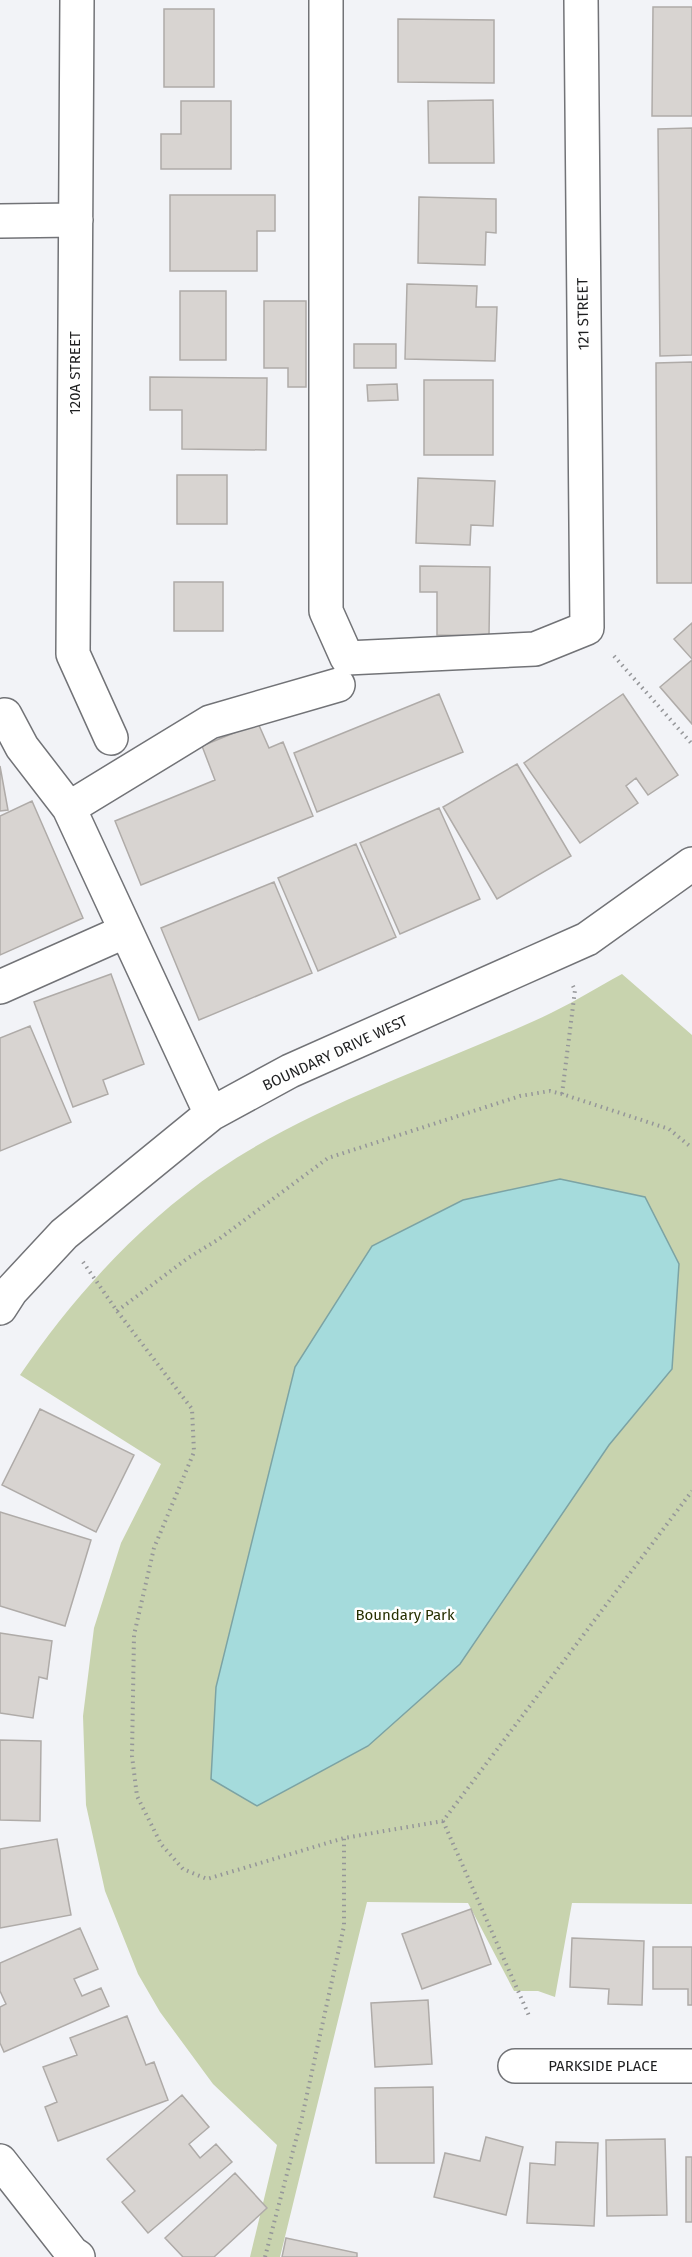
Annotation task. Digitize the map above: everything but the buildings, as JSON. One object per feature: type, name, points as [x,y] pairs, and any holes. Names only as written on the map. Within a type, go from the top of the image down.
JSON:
[{"type":"street","name":"120A STREET","points":[[77,0],[73,654],[111,738]]},
{"type":"street","name":"121 STREET","points":[[326,0],[326,611],[347,658],[535,649],[586,628],[580,0]]},
{"type":"street","points":[[0,221],[76,220]]},
{"type":"street","points":[[69,808],[210,722],[338,685]]},
{"type":"street","points":[[5,715],[22,747],[69,808],[211,1114]]},
{"type":"street","name":"BOUNDARY DRIVE WEST","points":[[3,1289],[64,1234],[211,1114],[290,1071],[587,939],[692,864]]},
{"type":"street","points":[[0,987],[126,931]]},
{"type":"street","name":"PARKSIDE PLACE","points":[[515,2066],[692,2066]]},
{"type":"street","points":[[0,2161],[73,2256]]},
{"type":"path","points":[[614,656],[692,744]]},
{"type":"path","points":[[562,1094],[575,990],[572,984]]},
{"type":"path","points":[[117,1311],[328,1158],[520,1096],[550,1091],[562,1094],[669,1129],[692,1148]]},
{"type":"path","points":[[83,1262],[117,1311],[192,1409],[194,1452],[154,1548],[134,1635],[132,1756],[138,1796],[162,1844],[183,1869],[207,1879],[345,1838],[443,1821],[692,1491]]},
{"type":"path","points":[[443,1821],[530,2018]]},
{"type":"path","points":[[265,2257],[302,2116],[344,1926],[345,1838]]},
{"type":"green space","name":"Boundary Park","points":[[622,974],[692,1035],[692,1904],[572,1903],[555,1997],[538,1991],[514,1991],[468,1903],[367,1902],[280,2257],[250,2257],[277,2145],[213,2084],[160,2012],[138,1974],[105,1891],[86,1805],[83,1716],[94,1628],[121,1543],[161,1464],[20,1375],[62,1317],[134,1238],[189,1191],[218,1170],[292,1126],[372,1089],[545,1016]]},
{"type":"water","points":[[560,1179],[645,1197],[679,1264],[672,1369],[609,1445],[460,1664],[368,1746],[257,1806],[211,1779],[216,1687],[295,1367],[372,1246],[463,1200]]}]
